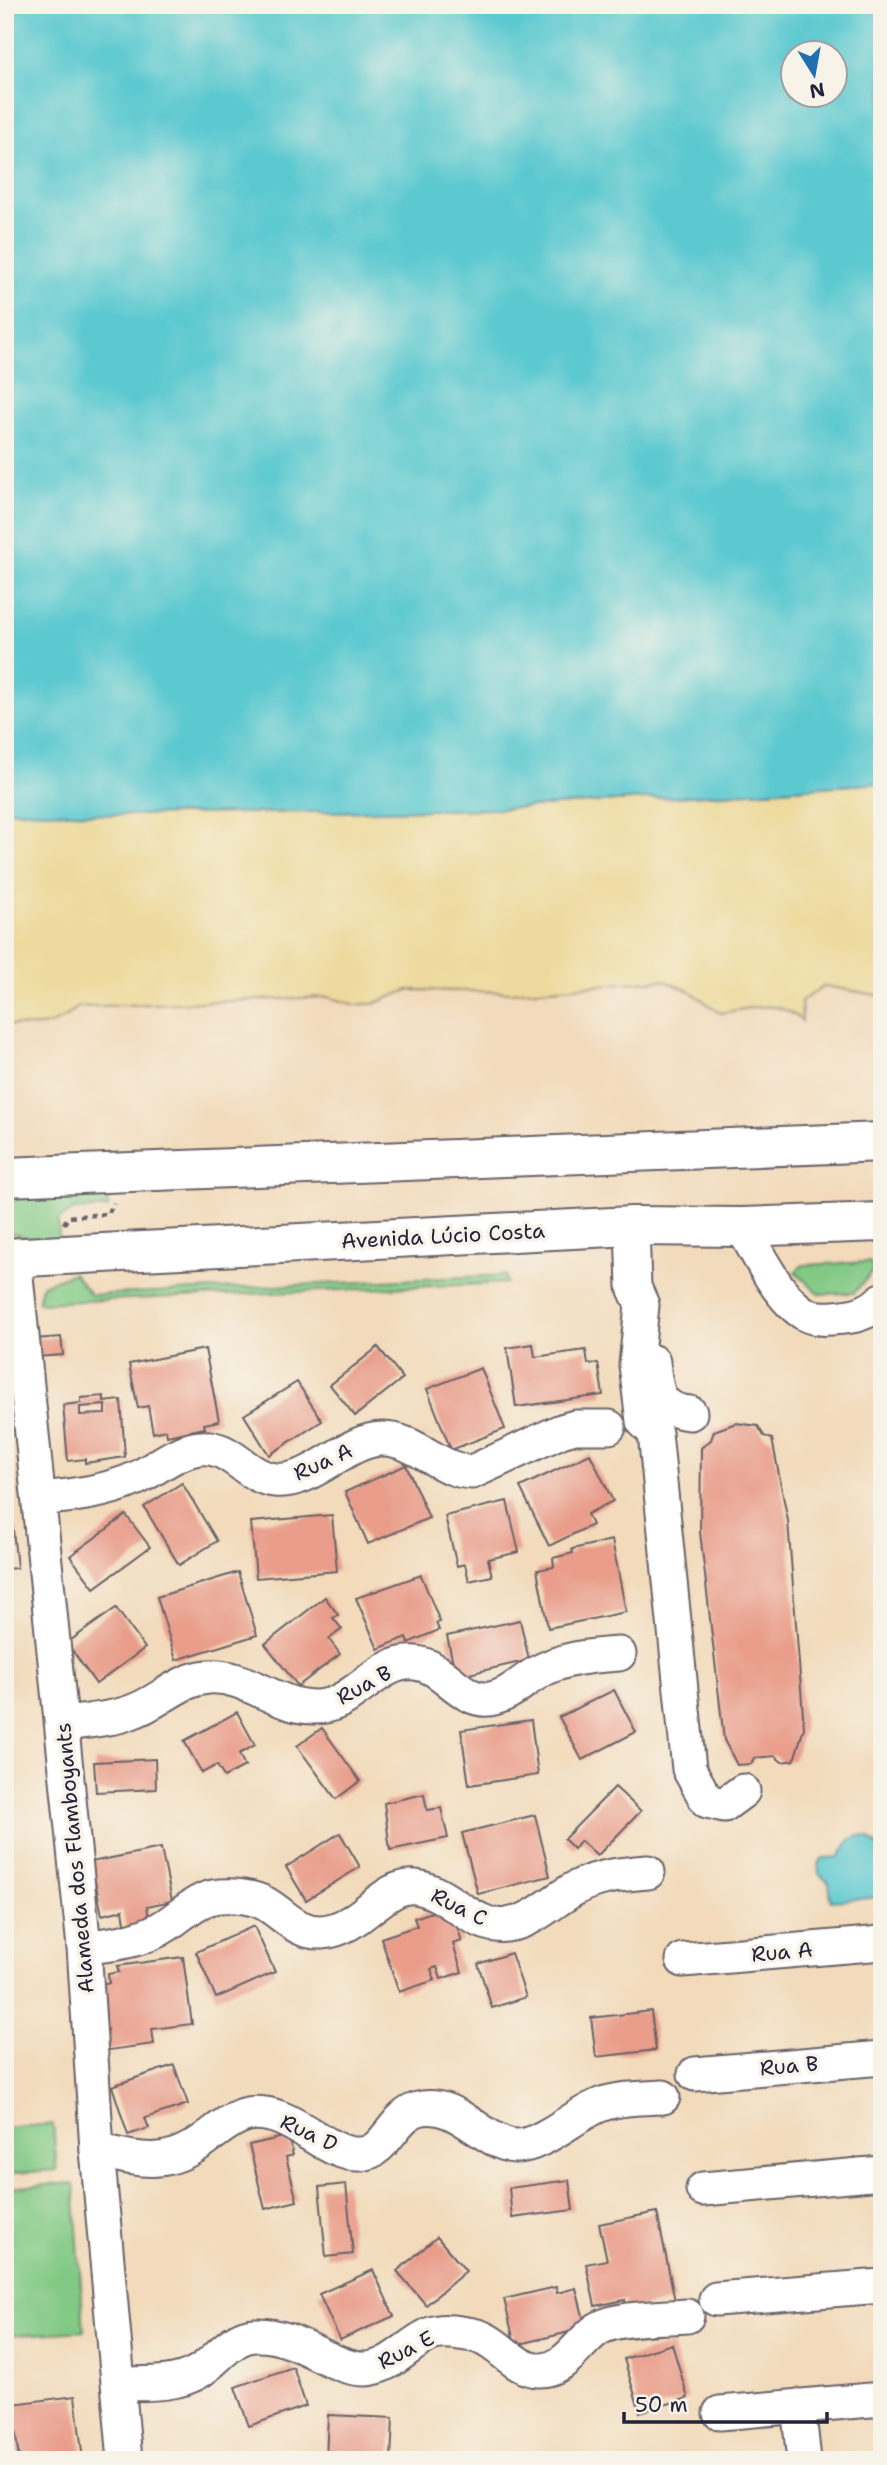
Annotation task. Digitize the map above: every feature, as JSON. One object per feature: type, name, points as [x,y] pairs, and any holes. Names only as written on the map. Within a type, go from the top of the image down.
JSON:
[{"type":"main road","points":[[5,1177],[882,1142]]},
{"type":"main road","name":"Avenida Lúcio Costa","points":[[10,1258],[632,1226],[742,1227],[882,1222]]},
{"type":"street","points":[[632,1226],[634,1287],[642,1305],[658,1397],[672,1410],[690,1413]]},
{"type":"street","points":[[742,1227],[784,1295],[795,1308],[811,1317],[854,1316],[874,1308],[882,1300]]},
{"type":"street","name":"Alameda dos Flamboyants","points":[[10,1258],[63,1724],[84,1947],[97,2150],[125,2460]]},
{"type":"street","points":[[642,1305],[636,1365],[643,1421],[655,1433],[689,1769],[707,1801],[723,1805],[743,1791]]},
{"type":"street","name":"Rua A","points":[[39,1499],[78,1495],[120,1484],[138,1478],[169,1458],[199,1448],[212,1447],[226,1452],[257,1475],[279,1480],[295,1478],[351,1450],[374,1440],[384,1439],[394,1440],[459,1472],[472,1472],[561,1431],[575,1427],[609,1427]]},
{"type":"street","name":"Rua B","points":[[63,1724],[131,1712],[171,1688],[208,1677],[241,1681],[265,1693],[306,1706],[325,1706],[342,1699],[391,1669],[417,1663],[432,1668],[475,1698],[489,1699],[505,1695],[538,1672],[562,1662],[586,1656],[619,1654]]},
{"type":"street","name":"Rua C","points":[[84,1947],[120,1944],[158,1931],[194,1904],[217,1896],[240,1896],[264,1902],[303,1930],[323,1932],[358,1919],[391,1891],[417,1887],[445,1898],[475,1917],[506,1925],[534,1916],[592,1881],[648,1872]]},
{"type":"street","name":"Rua A","points":[[683,1961],[882,1943]]},
{"type":"street","name":"Rua B","points":[[695,2074],[882,2058]]},
{"type":"street","name":"Rua D","points":[[97,2150],[147,2162],[164,2159],[187,2153],[228,2123],[246,2114],[260,2113],[290,2122],[328,2144],[365,2154],[373,2151],[404,2115],[429,2108],[441,2109],[503,2143],[527,2145],[601,2104],[663,2097]]},
{"type":"street","points":[[704,2189],[882,2174]]},
{"type":"street","name":"Rua E","points":[[120,2384],[177,2381],[198,2372],[239,2339],[252,2335],[287,2338],[349,2366],[365,2369],[381,2366],[432,2334],[447,2331],[478,2336],[528,2368],[539,2370],[553,2368],[599,2329],[617,2323],[701,2307],[882,2286]]},
{"type":"street","points":[[720,2413],[882,2399]]},
{"type":"street","points":[[799,2406],[804,2460]]},
{"type":"path","points":[[68,1256],[64,1223],[68,1217],[108,1213],[114,1208],[111,1171]]},
{"type":"green space","points":[[108,1190],[108,1208],[74,1210],[58,1220],[59,1240],[42,1241],[5,1232],[5,1201],[41,1194]]},
{"type":"green space","points":[[869,1262],[875,1269],[854,1293],[820,1294],[795,1272],[803,1265]]},
{"type":"green space","points":[[73,1273],[91,1295],[506,1275],[507,1283],[38,1303],[42,1285]]},
{"type":"green space","points":[[53,2124],[57,2170],[5,2174],[5,2128]]},
{"type":"green space","points":[[74,2183],[84,2331],[5,2336],[5,2188]]},
{"type":"sand","points":[[882,783],[882,996],[825,986],[801,1001],[802,1021],[783,1009],[764,1006],[720,1013],[690,991],[663,980],[511,992],[408,990],[376,1003],[356,1005],[327,997],[78,1007],[60,1020],[44,1026],[5,1024],[5,810],[119,815],[498,809]]},
{"type":"water","points":[[5,5],[882,5],[882,783],[498,809],[119,815],[5,810]]},
{"type":"water","points":[[868,1837],[882,1850],[882,1897],[831,1901],[829,1883],[819,1874],[818,1864],[823,1858],[839,1857],[851,1839]]},
{"type":"building","points":[[61,1337],[63,1355],[36,1357],[34,1339]]},
{"type":"building","points":[[533,1344],[535,1357],[586,1350],[588,1364],[598,1363],[603,1395],[516,1407],[507,1348]]},
{"type":"building","points":[[378,1347],[403,1378],[355,1416],[330,1385]]},
{"type":"building","points":[[205,1349],[219,1421],[204,1424],[205,1428],[167,1436],[166,1430],[153,1433],[148,1406],[138,1408],[129,1364]]},
{"type":"building","points":[[481,1368],[505,1429],[451,1450],[427,1389]]},
{"type":"building","points":[[297,1382],[322,1421],[269,1455],[244,1415]]},
{"type":"building","points":[[104,1396],[104,1402],[121,1400],[125,1457],[85,1463],[85,1459],[68,1461],[63,1405],[81,1403],[81,1398]],"holes":[[[105,1405],[105,1414],[80,1415],[80,1407]]]},
{"type":"building","points":[[736,1423],[758,1426],[764,1436],[772,1439],[788,1521],[804,1728],[794,1760],[782,1762],[775,1756],[754,1758],[751,1764],[737,1765],[724,1740],[700,1532],[701,1448],[711,1440],[714,1431]]},
{"type":"building","points":[[590,1454],[613,1501],[587,1514],[592,1525],[549,1546],[520,1487]]},
{"type":"building","points":[[5,1455],[17,1568],[5,1569]]},
{"type":"building","points":[[406,1465],[429,1518],[368,1544],[345,1492]]},
{"type":"building","points":[[182,1483],[217,1541],[179,1565],[144,1507]]},
{"type":"building","points":[[507,1501],[519,1552],[488,1559],[492,1576],[469,1581],[465,1564],[457,1566],[445,1516]]},
{"type":"building","points":[[126,1515],[150,1547],[94,1588],[70,1556]]},
{"type":"building","points":[[332,1515],[337,1571],[256,1578],[251,1522]]},
{"type":"building","points":[[612,1540],[626,1612],[548,1628],[537,1570],[554,1567],[553,1558],[573,1553],[572,1549]]},
{"type":"building","points":[[238,1572],[257,1635],[176,1660],[157,1597]]},
{"type":"building","points":[[421,1575],[440,1622],[436,1623],[439,1630],[408,1643],[406,1637],[378,1649],[356,1598]]},
{"type":"building","points":[[325,1597],[338,1615],[333,1618],[342,1629],[329,1639],[340,1654],[298,1686],[265,1644]]},
{"type":"building","points":[[116,1608],[145,1648],[96,1684],[67,1643]]},
{"type":"building","points":[[520,1620],[529,1660],[456,1677],[447,1636]]},
{"type":"building","points":[[614,1690],[636,1732],[582,1760],[559,1717]]},
{"type":"building","points":[[237,1712],[255,1745],[239,1754],[245,1766],[224,1777],[217,1765],[202,1773],[184,1741]]},
{"type":"building","points":[[531,1720],[538,1775],[469,1785],[461,1730]]},
{"type":"building","points":[[322,1728],[360,1781],[336,1799],[297,1746]]},
{"type":"building","points":[[155,1759],[156,1789],[96,1792],[94,1762]]},
{"type":"building","points":[[615,1787],[641,1811],[597,1856],[581,1841],[574,1849],[564,1839]]},
{"type":"building","points":[[424,1794],[427,1810],[441,1808],[448,1838],[390,1850],[384,1803]]},
{"type":"building","points":[[535,1815],[550,1876],[478,1894],[462,1833]]},
{"type":"building","points":[[340,1833],[360,1867],[306,1900],[286,1867]]},
{"type":"building","points":[[161,1848],[172,1901],[147,1906],[150,1924],[126,1929],[123,1910],[102,1915],[91,1862]]},
{"type":"building","points":[[447,1907],[453,1915],[462,1941],[453,1944],[462,1972],[441,1979],[437,1967],[431,1969],[435,1980],[399,1992],[381,1938],[417,1926],[414,1918]]},
{"type":"building","points":[[254,1926],[275,1972],[216,1998],[196,1952]]},
{"type":"building","points":[[511,1953],[526,1997],[492,2008],[478,1964]]},
{"type":"building","points":[[183,1957],[192,2024],[152,2029],[154,2044],[102,2051],[97,2017],[106,2015],[102,1985],[109,1983],[108,1974],[119,1972],[117,1966]]},
{"type":"building","points":[[651,2011],[656,2050],[596,2057],[591,2018]]},
{"type":"building","points":[[174,2065],[188,2104],[145,2118],[149,2128],[128,2135],[112,2086]]},
{"type":"building","points":[[288,2136],[293,2155],[286,2157],[297,2201],[265,2209],[249,2145]]},
{"type":"building","points":[[569,2180],[573,2210],[512,2218],[509,2188]]},
{"type":"building","points":[[346,2184],[353,2254],[326,2257],[319,2187]]},
{"type":"building","points":[[657,2212],[675,2301],[627,2310],[625,2300],[595,2306],[586,2264],[607,2260],[599,2224]]},
{"type":"building","points":[[437,2237],[466,2271],[426,2305],[397,2271]]},
{"type":"building","points":[[373,2270],[394,2316],[340,2340],[319,2294]]},
{"type":"building","points":[[556,2287],[557,2293],[576,2288],[586,2328],[515,2345],[504,2299]]},
{"type":"building","points":[[672,2344],[688,2398],[640,2412],[624,2359]]},
{"type":"building","points":[[293,2367],[306,2406],[249,2426],[235,2387]]},
{"type":"building","points":[[75,2396],[83,2460],[19,2460],[12,2404]]},
{"type":"building","points":[[328,2415],[393,2418],[391,2460],[326,2460]]}]
